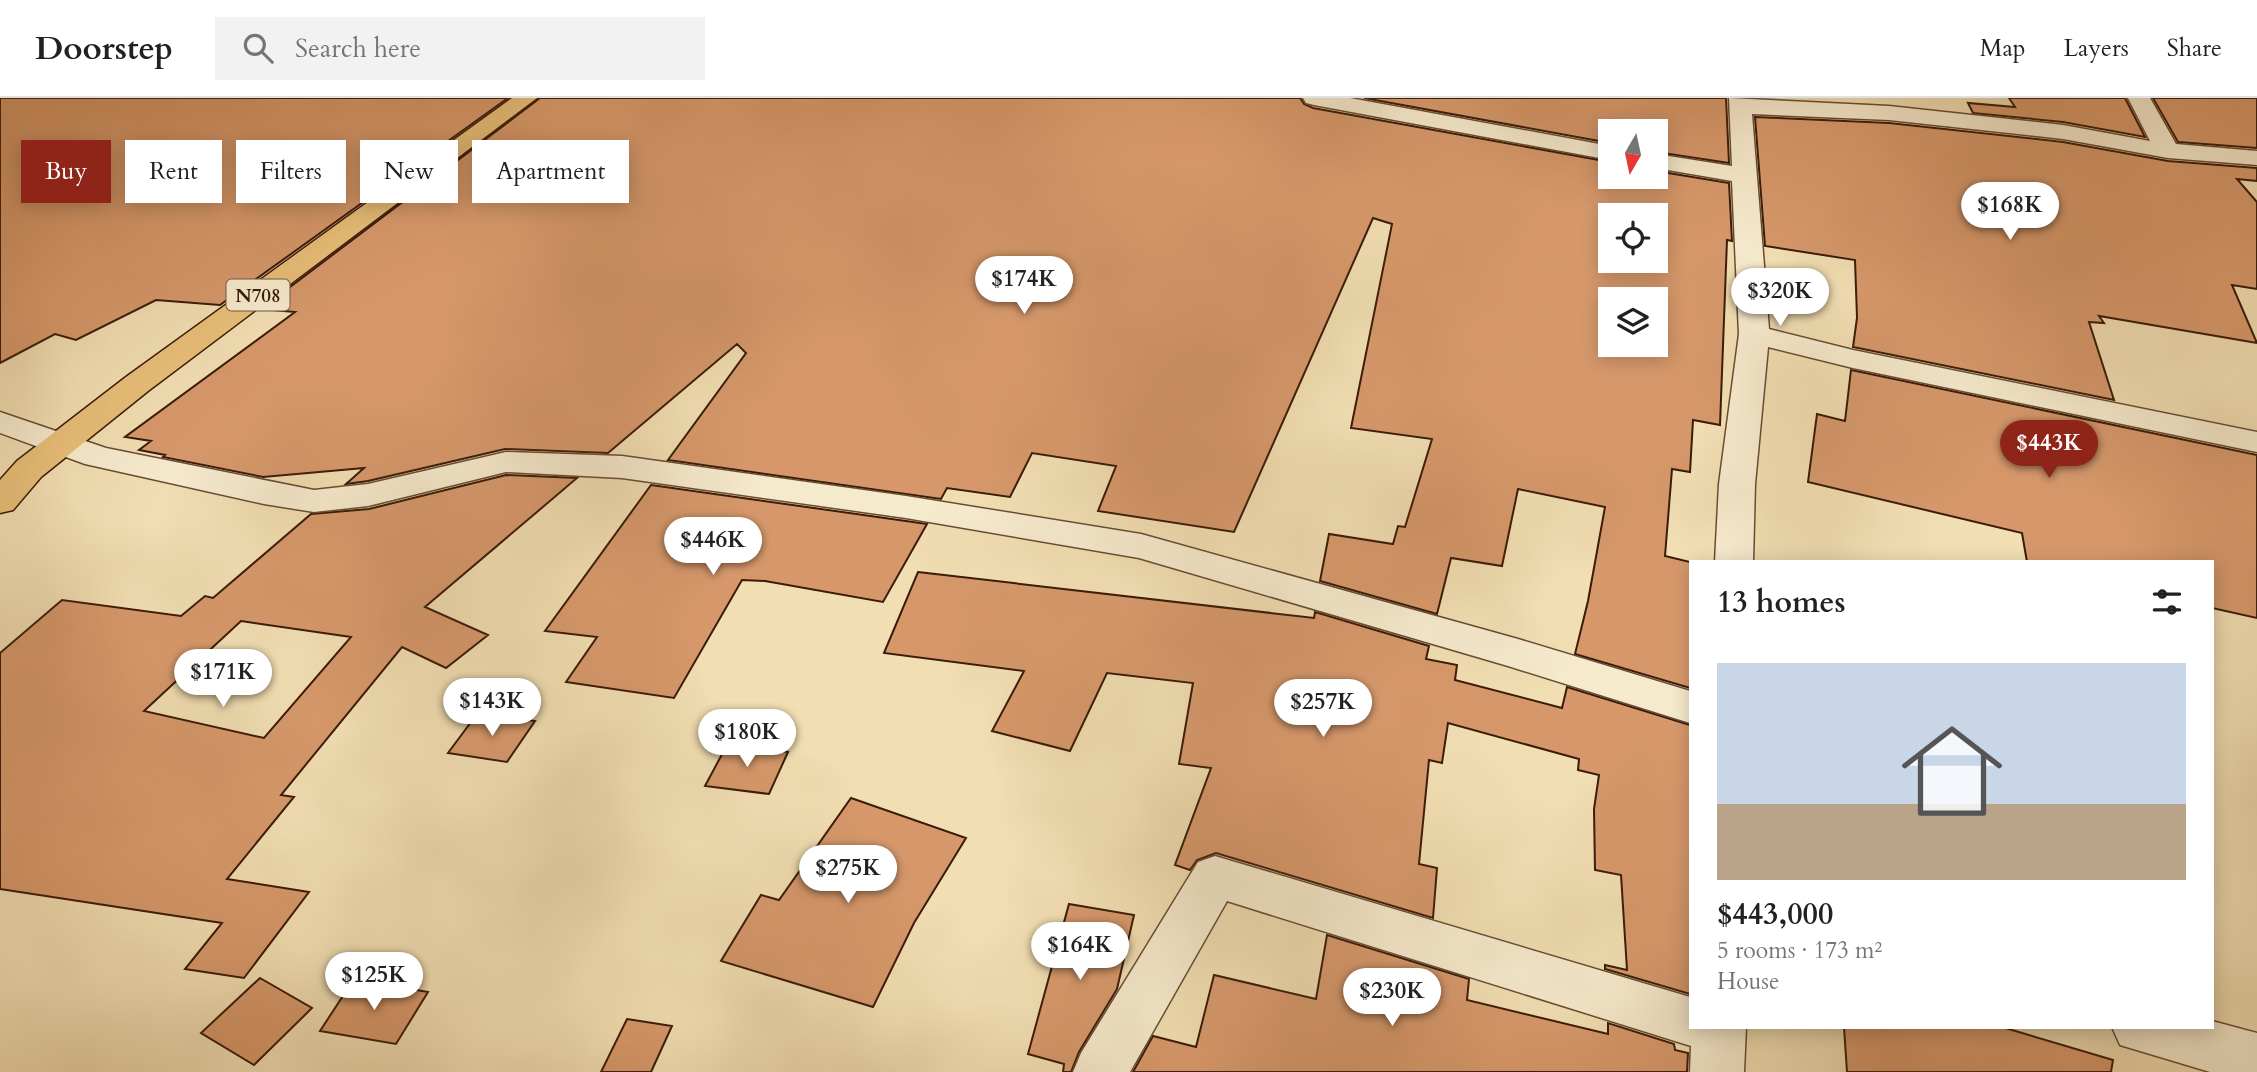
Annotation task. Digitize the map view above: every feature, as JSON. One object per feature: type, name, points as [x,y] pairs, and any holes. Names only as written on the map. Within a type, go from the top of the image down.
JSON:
[{"type":"highway","name":"N708","points":[[0,502],[29,469],[59,444],[526,98]]},
{"type":"street","points":[[1314,98],[1598,151]]},
{"type":"street","points":[[2139,98],[2168,151]]},
{"type":"street","points":[[1734,560],[1737,484],[1754,334],[1741,103],[1889,113],[2006,125],[2168,151],[2257,158]]},
{"type":"street","points":[[1668,163],[1745,176]]},
{"type":"street","points":[[1754,334],[1853,359],[2257,442]]},
{"type":"street","points":[[0,422],[97,457],[264,494],[314,501],[368,495],[506,462],[622,467],[906,507],[1141,545],[1518,654],[1689,707]]},
{"type":"street","points":[[1100,1072],[1215,877],[1689,1029]]},
{"type":"street","points":[[1689,1029],[1711,1036]]},
{"type":"street","points":[[2146,1029],[2257,1059]]},
{"type":"building","points":[[0,98],[508,98],[450,140],[360,140],[362,203],[220,305],[156,300],[76,340],[55,334],[0,363]]},
{"type":"building","points":[[540,98],[1300,98],[1304,104],[1313,108],[1598,160],[1598,189],[1668,189],[1668,173],[1729,183],[1732,241],[1727,240],[1720,425],[1693,420],[1690,472],[1672,469],[1665,556],[1689,562],[1689,688],[1575,654],[1588,601],[1605,507],[1518,489],[1502,566],[1451,558],[1437,614],[1320,581],[1329,534],[1393,544],[1398,526],[1405,527],[1432,439],[1351,428],[1392,224],[1373,218],[1234,532],[1098,511],[1116,466],[1032,453],[1010,497],[947,488],[941,499],[668,460],[746,353],[737,344],[608,453],[505,449],[346,484],[364,468],[263,477],[163,457],[165,455],[139,450],[151,441],[125,437],[295,312],[261,309],[401,203],[458,203],[458,160],[472,149],[472,203],[629,203],[629,140],[484,140]]},
{"type":"building","points":[[1364,98],[1726,98],[1729,163],[1668,154],[1668,119],[1598,119],[1598,141]]},
{"type":"building","points":[[2009,98],[2125,98],[2145,137],[2063,122],[1973,113],[1968,103],[2015,107]]},
{"type":"building","points":[[2153,98],[2257,98],[2257,148],[2178,142]]},
{"type":"building","points":[[1755,117],[1889,123],[2063,142],[2168,161],[2257,168],[2257,181],[2237,179],[2257,202],[2257,289],[2232,285],[2257,343],[2099,316],[2104,323],[2089,322],[2114,400],[1853,347],[1857,318],[1855,260],[1765,246]]},
{"type":"building","points":[[1851,370],[2257,455],[2257,618],[2214,608],[2214,560],[2027,560],[2022,533],[1808,482],[1817,414],[1845,421]]},
{"type":"building","points":[[506,475],[577,478],[425,607],[488,635],[446,668],[402,647],[281,795],[294,797],[227,879],[309,892],[244,978],[185,969],[222,923],[0,889],[0,653],[62,600],[181,616],[205,596],[213,598],[311,514],[369,509]],"holes":[[[241,621],[351,637],[264,738],[144,711]]]},
{"type":"building","points":[[651,485],[927,524],[883,602],[765,581],[742,580],[674,698],[566,682],[597,637],[545,631]]},
{"type":"building","points":[[918,572],[1314,618],[1315,612],[1429,646],[1426,659],[1457,665],[1455,680],[1562,708],[1567,687],[1689,725],[1689,994],[1605,969],[1605,965],[1627,970],[1621,875],[1595,870],[1594,809],[1599,775],[1578,770],[1579,759],[1448,723],[1442,763],[1429,760],[1419,864],[1437,868],[1433,918],[1216,853],[1197,860],[1190,870],[1175,865],[1211,768],[1179,764],[1193,683],[1107,673],[1070,751],[992,731],[1024,671],[884,653]]},
{"type":"building","points":[[477,714],[535,721],[507,762],[448,753]]},
{"type":"building","points":[[728,743],[788,752],[769,794],[705,786]]},
{"type":"building","points":[[851,798],[966,838],[914,923],[873,1007],[721,961],[761,895],[779,900]]},
{"type":"building","points":[[1069,904],[1134,915],[1117,989],[1079,1052],[1071,1072],[1063,1072],[1064,1064],[1028,1054]]},
{"type":"building","points":[[1327,935],[1469,979],[1467,1000],[1608,1034],[1608,1023],[1674,1044],[1675,1050],[1688,1053],[1687,1072],[1133,1072],[1153,1036],[1196,1047],[1214,975],[1316,999]]},
{"type":"building","points":[[260,978],[312,1008],[254,1065],[201,1033]]},
{"type":"building","points":[[354,979],[428,992],[396,1044],[320,1031]]},
{"type":"building","points":[[627,1019],[672,1026],[651,1072],[601,1072]]},
{"type":"building","points":[[1844,1029],[2009,1029],[2113,1060],[2111,1072],[1847,1072]]}]
